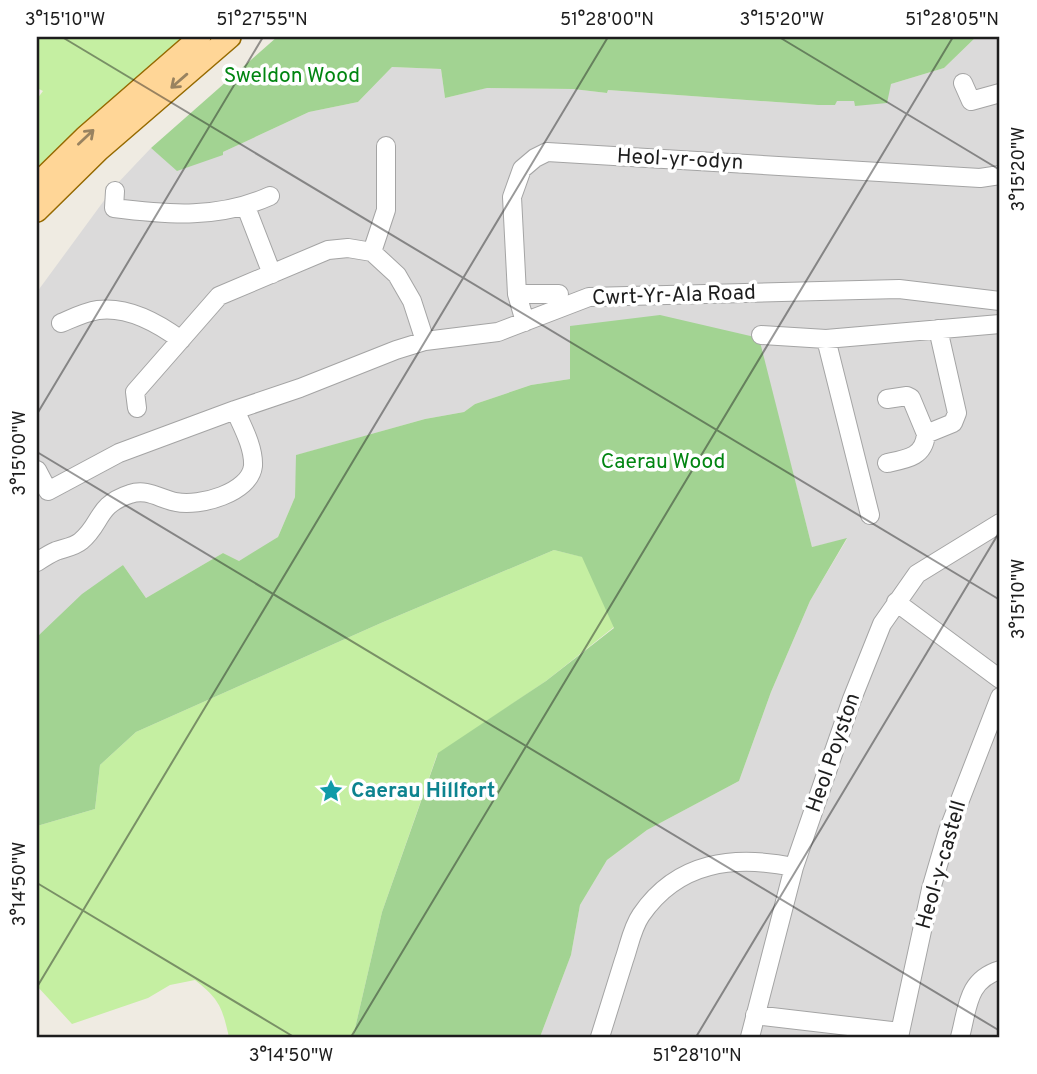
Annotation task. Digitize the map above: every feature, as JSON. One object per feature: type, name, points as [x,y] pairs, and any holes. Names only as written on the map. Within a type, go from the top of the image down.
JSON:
[{"type":"main road","points":[[37,184],[85,137],[200,37]]},
{"type":"main road","points":[[37,211],[99,150],[230,37]]},
{"type":"street","points":[[963,83],[971,101],[1000,93]]},
{"type":"street","points":[[372,252],[386,210],[386,146]]},
{"type":"street","name":"Heol-yr-odyn","points":[[525,322],[517,295],[512,197],[522,169],[547,152],[980,178],[1000,175]]},
{"type":"street","points":[[367,163],[386,164]]},
{"type":"street","points":[[115,191],[114,208],[195,214],[246,207],[270,197]]},
{"type":"street","points":[[246,207],[272,274]]},
{"type":"street","points":[[137,408],[135,392],[219,296],[328,250],[348,248],[372,252],[397,275],[412,301],[425,341]]},
{"type":"street","name":"Cwrt-Yr-Ala Road","points":[[37,470],[48,491],[119,453],[300,388],[396,350],[425,341],[498,332],[589,297],[898,289],[1000,302]]},
{"type":"street","points":[[517,295],[559,294]]},
{"type":"street","points":[[61,323],[84,323],[97,310],[130,313],[152,322],[181,340]]},
{"type":"street","name":"Cwrt-Yr-Ala Road","points":[[761,335],[826,339],[1000,324]]},
{"type":"street","points":[[926,433],[949,427],[956,419],[957,413],[937,329]]},
{"type":"street","points":[[826,339],[860,493],[870,515]]},
{"type":"street","points":[[887,400],[907,396],[911,398],[926,433],[920,452],[913,458],[887,463]]},
{"type":"street","points":[[37,562],[54,551],[80,542],[109,503],[121,497],[142,492],[178,503],[200,503],[227,494],[242,485],[253,467],[252,454],[235,410]]},
{"type":"street","name":"Heol Poyston","points":[[750,1037],[794,867],[852,699],[882,624],[918,574],[1000,523]]},
{"type":"street","points":[[896,603],[1000,679]]},
{"type":"street","name":"Heol-y-castell","points":[[900,1035],[931,889],[948,831],[1000,697]]},
{"type":"street","points":[[600,1037],[639,917],[664,890],[696,870],[718,863],[767,862],[794,867]]},
{"type":"street","points":[[960,1037],[971,993],[986,974],[1000,970]]},
{"type":"street","points":[[755,1015],[900,1035]]},
{"type":"shaded area","points":[[976,37],[1000,37],[1000,1037],[540,1037],[571,955],[580,905],[607,860],[647,830],[739,781],[771,692],[810,601],[847,539],[812,547],[758,338],[531,385],[475,404],[464,412],[425,419],[297,455],[295,497],[278,537],[269,544],[239,561],[223,553],[146,598],[123,565],[37,637],[37,292],[114,187],[151,148],[177,170],[309,112],[358,102],[392,67],[441,69],[445,98],[486,88],[573,89],[818,105],[854,101],[855,105],[891,84],[944,68]]},
{"type":"green space","points":[[37,37],[187,37],[55,150],[37,169],[37,99],[43,91],[37,88]]},
{"type":"green space","name":"Sweldon Wood","points":[[277,37],[976,37],[944,68],[891,84],[887,103],[855,106],[854,101],[837,101],[835,105],[818,105],[608,90],[607,93],[573,89],[487,88],[445,98],[441,69],[392,67],[358,102],[309,112],[223,152],[223,155],[177,171],[151,148]]},
{"type":"green space","name":"Caerau Wood","points":[[660,315],[759,338],[812,547],[847,538],[810,601],[771,692],[739,781],[647,830],[607,860],[580,905],[571,955],[540,1037],[353,1037],[382,912],[438,753],[546,681],[614,628],[582,557],[554,550],[381,623],[136,732],[100,765],[95,809],[37,826],[37,637],[82,594],[123,565],[146,598],[223,553],[239,561],[278,537],[295,497],[296,455],[425,419],[464,412],[475,404],[531,385],[570,379],[570,326]]},
{"type":"green space","points":[[554,550],[583,557],[614,627],[546,681],[437,755],[382,912],[353,1037],[229,1037],[219,1005],[195,980],[170,985],[148,998],[72,1024],[37,986],[37,826],[95,809],[100,765],[136,732],[381,623]]},
{"type":"place","name":"Caerau Hillfort","points":[[331,791]]}]
